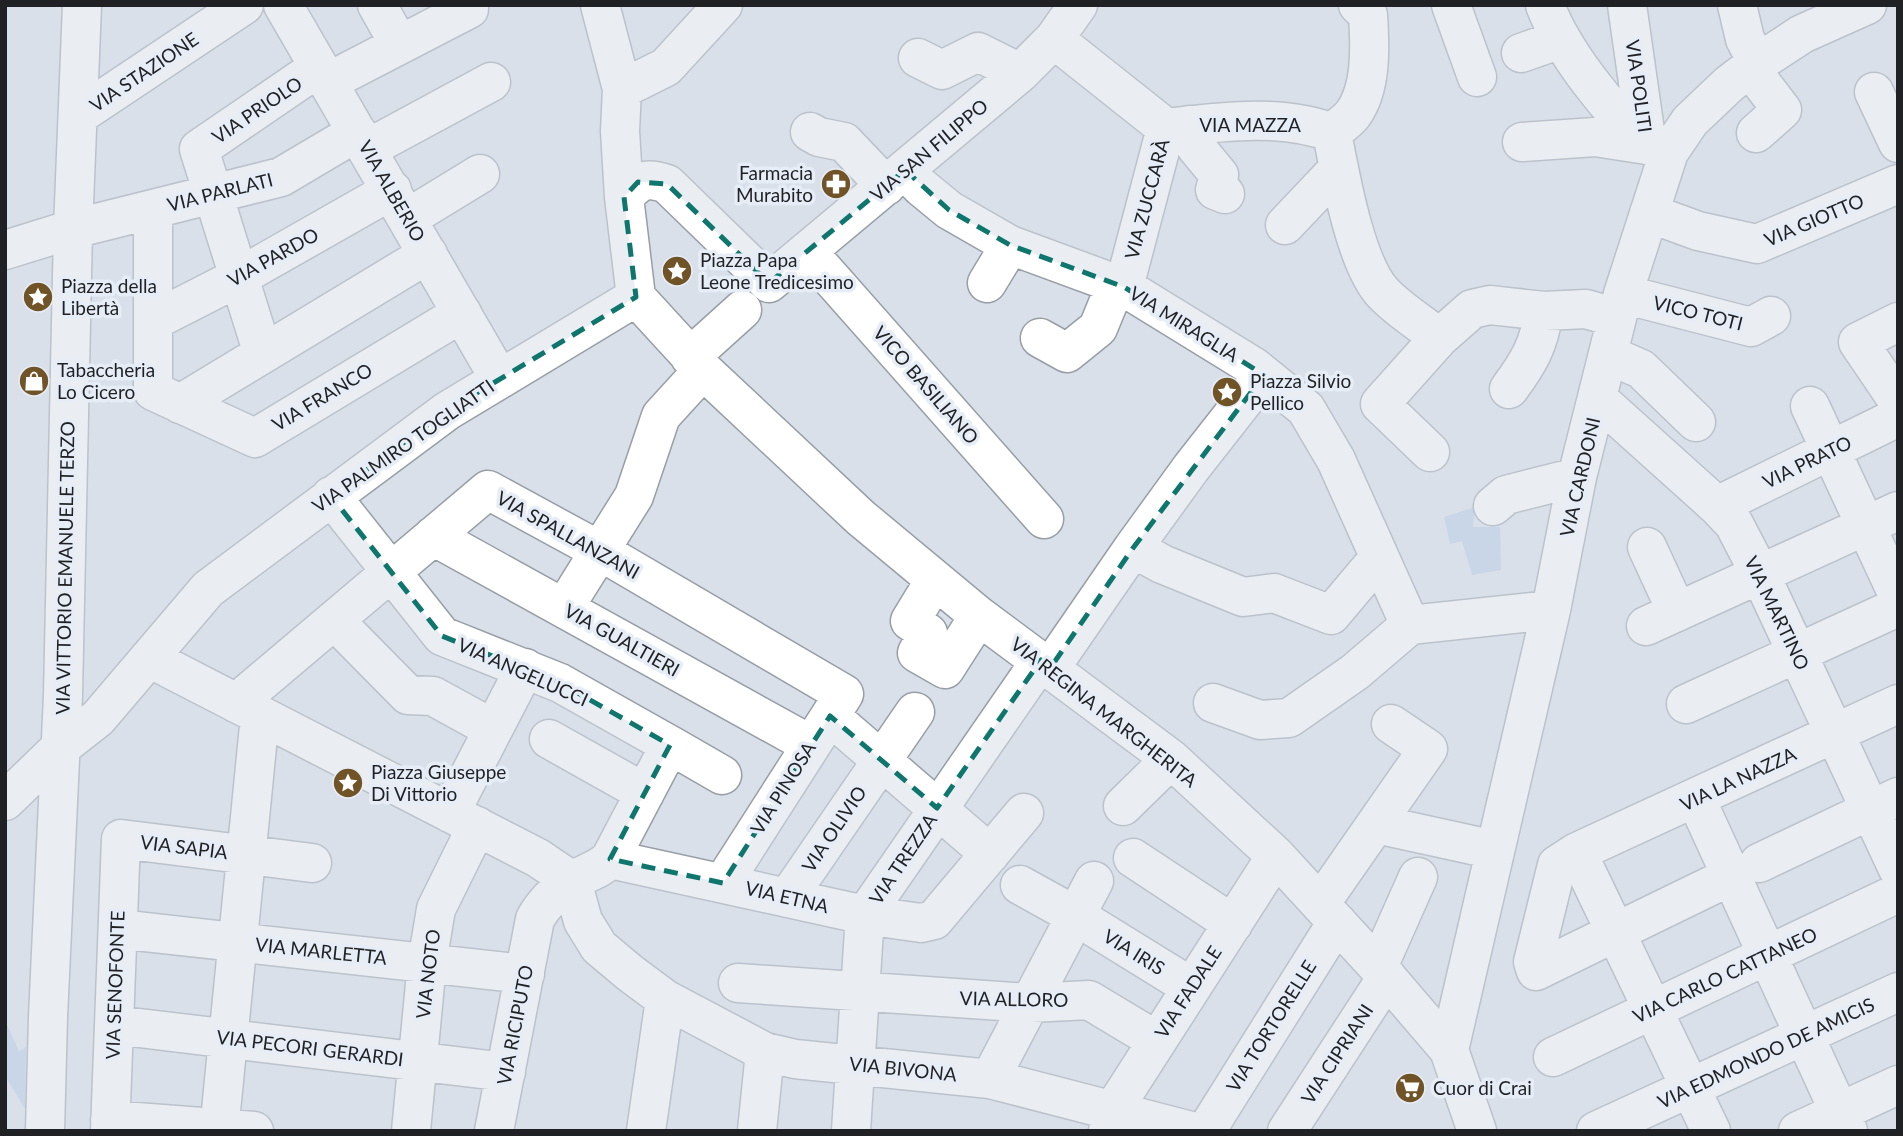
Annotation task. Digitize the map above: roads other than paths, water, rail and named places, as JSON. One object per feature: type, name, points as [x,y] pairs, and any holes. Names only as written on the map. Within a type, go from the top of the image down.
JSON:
[{"type":"street","name":"VIA VITTORIO EMANUELE TERZO","points":[[45,1131],[61,747],[73,229],[82,5]]},
{"type":"street","name":"VIA STAZIONE","points":[[79,115],[201,17],[244,5]]},
{"type":"street","name":"VIA ALBERIO","points":[[283,5],[499,378]]},
{"type":"street","points":[[377,5],[399,44]]},
{"type":"street","points":[[324,75],[399,44],[469,9],[469,5]]},
{"type":"street","points":[[600,5],[622,89],[620,131],[624,197],[621,306]]},
{"type":"street","points":[[622,89],[666,67],[723,5]]},
{"type":"street","name":"VIA SAN FILIPPO","points":[[624,197],[638,182],[654,180],[667,184],[769,283],[1020,74],[1054,40],[1078,5]]},
{"type":"street","points":[[1285,225],[1335,151],[1364,92],[1370,44],[1369,25],[1368,15],[1358,5]]},
{"type":"street","points":[[1451,5],[1477,77]]},
{"type":"street","points":[[1545,5],[1561,40],[1618,118],[1658,148]]},
{"type":"street","name":"VIA POLITI","points":[[1627,5],[1658,148]]},
{"type":"street","points":[[1737,5],[1753,65],[1782,110],[1756,133]]},
{"type":"street","name":"VIA CARDONI","points":[[1449,1050],[1551,610],[1577,477],[1620,306],[1649,213],[1658,148],[1753,65],[1802,34],[1867,5]]},
{"type":"street","name":"VIA ZUCCARÀ","points":[[1040,338],[1067,353],[1098,328],[1120,285],[1178,127],[1054,40]]},
{"type":"street","points":[[1521,53],[1561,40]]},
{"type":"street","points":[[918,58],[942,70],[978,52],[1020,74]]},
{"type":"street","name":"VIA PRIOLO","points":[[213,194],[199,149],[324,75]]},
{"type":"street","name":"VIA PARLATI","points":[[5,250],[73,229],[281,177],[491,82]]},
{"type":"street","points":[[1874,92],[1898,143]]},
{"type":"street","name":"VIA MAZZA","points":[[1178,127],[1282,122],[1311,125],[1335,151]]},
{"type":"street","points":[[1178,127],[1219,175],[1215,190],[1225,194]]},
{"type":"street","name":"VIA MIRAGLIA","points":[[810,132],[844,142],[896,178],[921,187],[949,210],[1010,245],[1120,285],[1264,375],[1306,409],[1336,460],[1410,625]]},
{"type":"street","points":[[1522,142],[1595,137],[1658,148]]},
{"type":"street","points":[[1335,151],[1365,263],[1382,292],[1438,338]]},
{"type":"street","name":"VIA PARDO","points":[[153,321],[239,277],[400,204],[480,174]]},
{"type":"street","name":"VIA GIOTTO","points":[[1649,213],[1698,231],[1757,244],[1898,184]]},
{"type":"street","points":[[213,194],[264,354]]},
{"type":"street","name":"VIA FRANCO","points":[[153,209],[153,391],[255,438],[462,313]]},
{"type":"street","points":[[987,283],[1010,245]]},
{"type":"street","name":"VICO BASILIANO","points":[[807,251],[1044,519]]},
{"type":"street","points":[[180,404],[428,254]]},
{"type":"street","name":"VICO TOTI","points":[[1430,452],[1380,404],[1438,338],[1472,309],[1490,305],[1544,311],[1620,306],[1751,327],[1771,316]]},
{"type":"street","name":"VIA REGINA MARGHERITA","points":[[621,306],[696,364],[861,518],[979,616],[1171,759],[1276,856],[1449,1050],[1473,1130]]},
{"type":"street","name":"VIA PALMIRO TOGLIATTI","points":[[5,801],[61,747],[98,718],[208,589],[447,411],[621,306]]},
{"type":"street","points":[[564,608],[634,496],[662,416],[696,364],[742,310]]},
{"type":"street","points":[[1509,389],[1530,360],[1540,336],[1544,311]]},
{"type":"street","points":[[1898,322],[1858,342],[1898,401]]},
{"type":"street","points":[[1609,355],[1641,369],[1696,422]]},
{"type":"street","name":"VIA TREZZA","points":[[851,1131],[865,915],[937,808],[1102,595],[1191,468],[1264,375]]},
{"type":"street","name":"VIA MARTINO","points":[[1598,399],[1734,524],[1835,734],[1884,803],[1898,869]]},
{"type":"street","points":[[1810,405],[1830,450],[1882,518],[1898,595]]},
{"type":"street","name":"VIA PRATO","points":[[1717,506],[1898,417]]},
{"type":"street","points":[[1493,506],[1506,495],[1577,477]]},
{"type":"street","name":"VIA SPALLANZANI","points":[[248,710],[284,664],[488,490],[600,551],[828,718]]},
{"type":"street","name":"VIA ANGELUCCI","points":[[331,496],[442,636],[560,683],[722,775]]},
{"type":"street","points":[[1647,547],[1662,619],[1882,518]]},
{"type":"street","name":"VIA GUALTIERI","points":[[433,536],[564,608],[828,718]]},
{"type":"street","points":[[1133,548],[1162,564],[1243,597],[1273,593],[1331,615],[1379,558]]},
{"type":"street","points":[[935,579],[910,621],[928,633],[916,653],[945,669],[979,616]]},
{"type":"street","points":[[1686,704],[1898,607]]},
{"type":"street","points":[[1213,703],[1259,720],[1289,719],[1355,672],[1410,625],[1551,610]]},
{"type":"street","points":[[334,620],[408,695],[433,696],[493,729]]},
{"type":"street","points":[[149,657],[248,710],[464,807],[572,881],[601,867],[616,847],[670,745]]},
{"type":"street","name":"VIA NOTO","points":[[411,1131],[427,963],[436,909],[464,807],[493,729],[525,668]]},
{"type":"street","name":"VIA LA NAZZA","points":[[1577,852],[1898,704]]},
{"type":"street","points":[[110,1125],[231,1130],[228,1038],[253,787],[248,710]]},
{"type":"street","name":"VIA OLIVIO","points":[[788,898],[915,712]]},
{"type":"street","points":[[828,718],[990,854]]},
{"type":"street","name":"VIA PINOSA","points":[[723,883],[828,718]]},
{"type":"street","name":"VIA TORTORELLE","points":[[1206,1131],[1376,824],[1428,749],[1391,724]]},
{"type":"street","points":[[549,739],[645,793]]},
{"type":"street","points":[[1124,806],[1171,759]]},
{"type":"street","points":[[1696,799],[1745,869],[1767,955],[1843,1121]]},
{"type":"street","points":[[1711,1131],[1690,1088],[1653,1010],[1616,933],[1577,852],[1557,865],[1533,962],[1536,971],[1616,933],[1745,869],[1884,803]]},
{"type":"street","name":"VIA ETNA","points":[[616,847],[670,871],[865,915],[922,923],[934,920],[1024,813]]},
{"type":"street","points":[[1376,824],[1495,850]]},
{"type":"street","name":"VIA SAPIA","points":[[121,839],[312,863]]},
{"type":"street","name":"VIA SENOFONTE","points":[[110,1125],[121,839]]},
{"type":"street","name":"VIA FADALE","points":[[1110,1120],[1157,1041],[1276,856]]},
{"type":"street","points":[[1133,858],[1233,924]]},
{"type":"street","name":"VIA CIPRIANI","points":[[1287,1131],[1382,972],[1418,877]]},
{"type":"street","name":"VIA RICIPUTO","points":[[494,1131],[535,919],[545,901],[572,881]]},
{"type":"street","name":"VIA BIVONA","points":[[572,881],[583,921],[598,947],[629,974],[665,999],[765,1052],[795,1059],[990,1079],[1110,1120],[1191,1131]]},
{"type":"street","points":[[990,1079],[1094,881]]},
{"type":"street","name":"VIA IRIS","points":[[1020,885],[1076,916],[1191,988]]},
{"type":"street","name":"VIA CARLO CATTANEO","points":[[1553,1057],[1898,894]]},
{"type":"street","name":"VIA MARLETTA","points":[[118,929],[525,974]]},
{"type":"street","name":"VIA ALLORO","points":[[738,983],[1030,1003],[1089,1000],[1157,1041]]},
{"type":"street","name":"VIA EDMONDO DE AMICIS","points":[[1596,1131],[1898,992]]},
{"type":"street","points":[[646,1131],[665,999]]},
{"type":"street","name":"VIA PECORI GERARDI","points":[[114,1024],[506,1072]]},
{"type":"street","points":[[757,1131],[765,1052]]},
{"type":"street","points":[[1798,1131],[1843,1121],[1898,1085]]},
{"type":"place","name":"Farmacia Murabito","points":[[836,184]]},
{"type":"place","name":"Piazza Papa Leone Tredicesimo","points":[[677,271]]},
{"type":"place","name":"Piazza della Libertà","points":[[38,297]]},
{"type":"place","name":"Tabaccheria Lo Cicero","points":[[34,381]]},
{"type":"place","name":"Piazza Silvio Pellico","points":[[1227,392]]},
{"type":"place","name":"Piazza Giuseppe Di Vittorio","points":[[348,783]]},
{"type":"place","name":"Cuor di Crai","points":[[1410,1088]]}]
